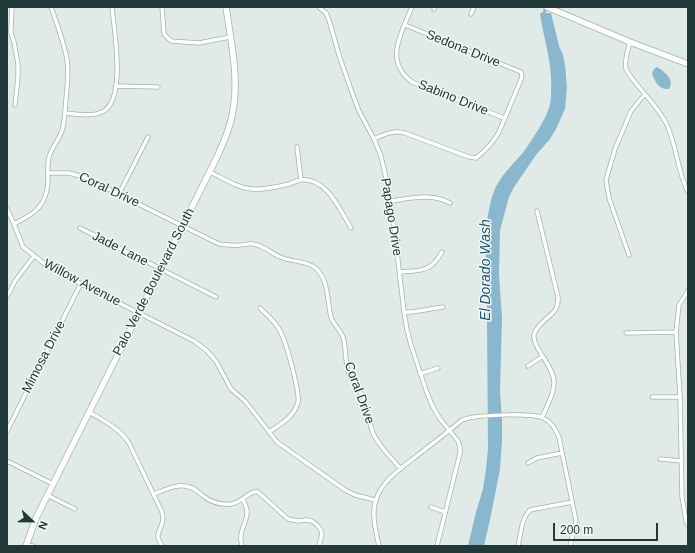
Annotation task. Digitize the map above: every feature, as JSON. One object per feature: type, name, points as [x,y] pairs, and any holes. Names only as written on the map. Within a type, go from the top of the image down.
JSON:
[{"type":"main road","name":"Palo Verde Boulevard South","points":[[26,546],[36,518],[47,495],[226,138],[232,116],[235,77],[226,7]]},
{"type":"main road","points":[[546,7],[688,64]]},
{"type":"street","points":[[12,7],[11,28],[18,64],[15,105]]},
{"type":"street","points":[[14,224],[30,216],[38,209],[42,202],[46,194],[49,155],[64,126],[68,72],[67,61],[51,7]]},
{"type":"street","points":[[65,113],[94,115],[103,112],[112,102],[116,86],[117,54],[112,7]]},
{"type":"street","points":[[162,7],[164,34],[171,41],[199,43],[230,37]]},
{"type":"street","name":"Papago Drive","points":[[319,7],[326,13],[329,20],[338,55],[359,110],[374,139],[380,156],[391,201],[407,330],[420,374],[433,407],[458,441],[460,447],[460,453],[437,546]]},
{"type":"street","name":"Sabino Drive","points":[[412,7],[398,42],[398,67],[412,82],[504,118]]},
{"type":"street","points":[[471,14],[474,7]]},
{"type":"street","name":"Sedona Drive","points":[[405,25],[521,72],[522,77],[504,118]]},
{"type":"street","points":[[630,42],[626,53],[626,68],[665,122],[671,135],[682,179],[688,192]]},
{"type":"street","points":[[116,86],[158,87]]},
{"type":"street","points":[[629,255],[608,198],[606,180],[615,149],[631,111],[645,94]]},
{"type":"street","points":[[374,139],[392,132],[412,134],[468,157],[476,158],[495,139],[504,118]]},
{"type":"street","points":[[119,194],[148,137]]},
{"type":"street","points":[[297,147],[301,180]]},
{"type":"street","points":[[210,172],[240,187],[251,189],[275,187],[301,180],[318,183],[326,189],[351,228]]},
{"type":"street","name":"Coral Drive","points":[[48,173],[69,173],[77,175],[119,194],[219,244],[229,246],[252,244],[263,247],[287,260],[299,261],[315,267],[323,276],[332,319],[342,334],[350,375],[362,395],[373,432],[378,441],[401,469]]},
{"type":"street","points":[[391,201],[433,197],[444,199],[450,203]]},
{"type":"street","name":"Willow Avenue","points":[[7,209],[23,247],[34,256],[50,268],[194,341],[206,350],[216,361],[231,389],[245,401],[277,442],[345,490],[355,495],[375,500]]},
{"type":"street","points":[[537,211],[558,297],[556,309],[540,325],[535,334],[535,341],[550,368],[554,382],[553,391],[542,417]]},
{"type":"street","name":"Jade Lane","points":[[80,228],[216,297]]},
{"type":"street","points":[[400,272],[428,268],[434,263],[442,252]]},
{"type":"street","points":[[7,297],[15,281],[34,256]]},
{"type":"street","name":"Mimosa Drive","points":[[7,432],[81,283]]},
{"type":"street","points":[[688,290],[679,305],[676,332],[680,397],[682,497],[688,525]]},
{"type":"street","points":[[404,312],[443,307]]},
{"type":"street","points":[[260,308],[280,331],[297,386],[298,396],[298,402],[292,414],[286,421],[269,432]]},
{"type":"street","points":[[626,333],[676,332]]},
{"type":"street","points":[[528,366],[543,356]]},
{"type":"street","points":[[420,374],[438,368]]},
{"type":"street","points":[[652,397],[680,397]]},
{"type":"street","points":[[89,412],[112,425],[129,443],[162,512],[162,524],[158,534],[158,538],[162,546]]},
{"type":"street","points":[[379,546],[375,525],[375,500],[385,484],[401,469],[462,420],[472,417],[530,415],[542,417],[550,422],[555,428],[559,437],[576,520],[570,546]]},
{"type":"street","points":[[528,463],[537,458],[562,453]]},
{"type":"street","points":[[660,459],[682,461]]},
{"type":"street","points":[[7,461],[53,484]]},
{"type":"street","points":[[154,494],[169,488],[188,486],[194,488],[208,500],[220,504],[238,503],[250,493],[255,491],[291,520],[306,520],[317,525],[322,534],[319,546]]},
{"type":"street","points":[[47,495],[75,509]]},
{"type":"street","points":[[242,546],[241,534],[247,512],[243,499]]},
{"type":"street","points":[[518,546],[524,520],[530,510],[572,502]]},
{"type":"street","points":[[431,507],[445,512]]},
{"type":"street","points":[[26,546],[33,546]]},
{"type":"water","points":[[544,7],[546,7],[546,13],[551,13],[559,46],[563,55],[567,87],[565,109],[550,139],[536,155],[514,187],[509,197],[500,230],[499,274],[502,319],[500,391],[502,441],[500,469],[484,546],[468,546],[483,489],[488,449],[486,240],[489,209],[493,194],[499,182],[532,140],[546,115],[550,103],[551,72],[540,14],[543,12]]},
{"type":"water","points":[[657,67],[670,79],[671,86],[669,89],[660,87],[656,82],[652,73]]},
{"type":"water label","name":"El Dorado Wash","points":[[486,270]]}]
